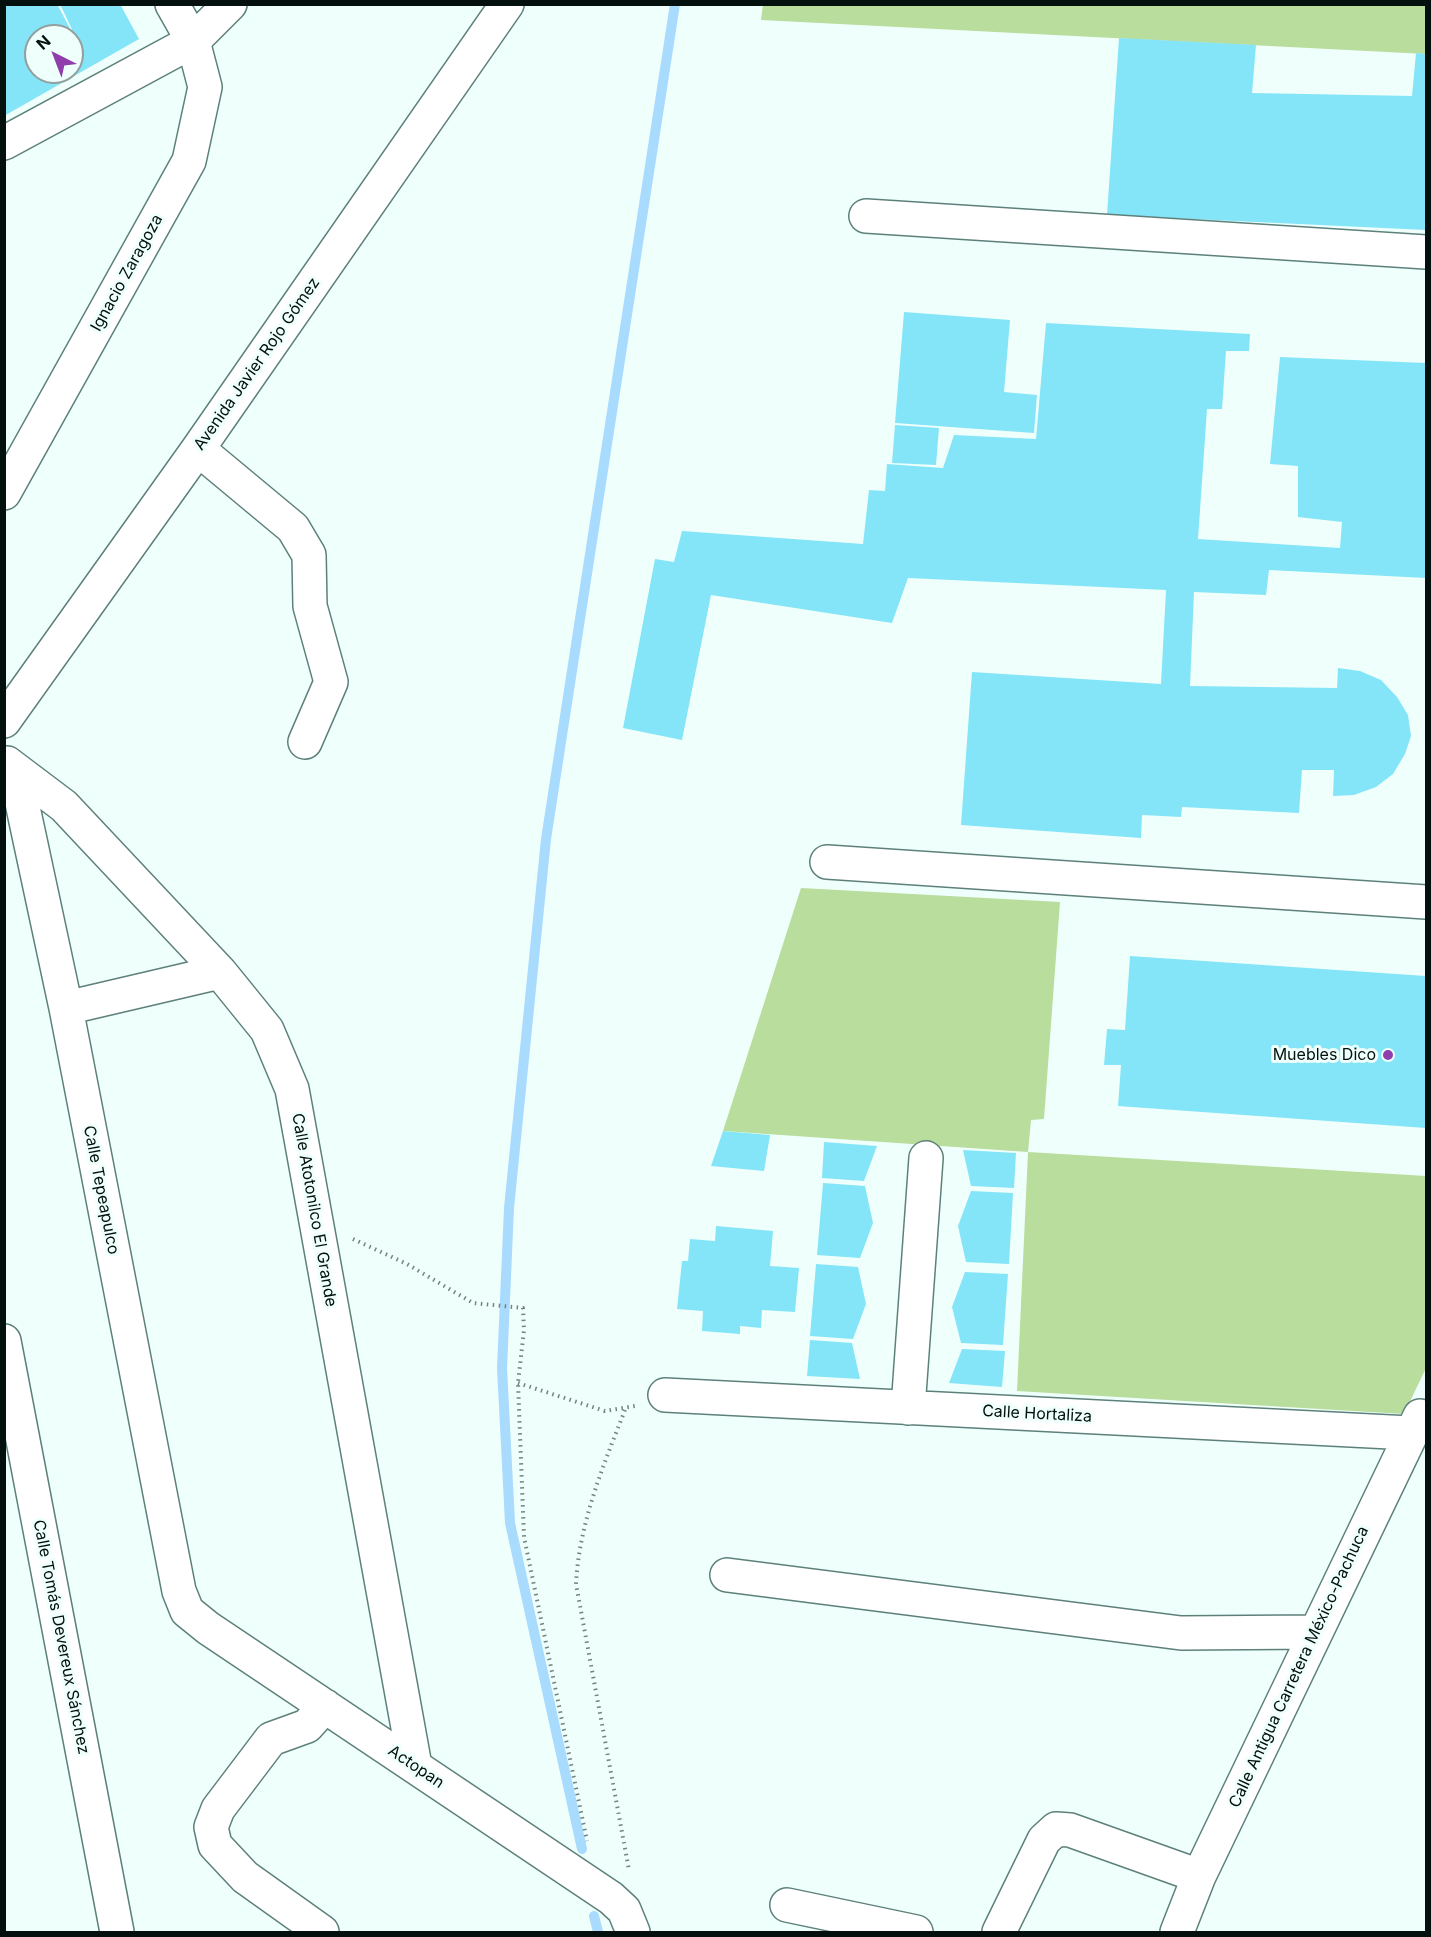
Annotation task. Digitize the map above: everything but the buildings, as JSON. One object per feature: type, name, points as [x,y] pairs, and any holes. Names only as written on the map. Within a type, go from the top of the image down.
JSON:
[{"type":"street","name":"Ignacio Zaragoza","points":[[4,493],[189,161],[205,87],[193,41],[172,4]]},
{"type":"street","points":[[4,143],[193,41],[230,4]]},
{"type":"street","name":"Avenida Javier Rojo Gómez","points":[[4,721],[198,449],[507,4]]},
{"type":"street","points":[[867,216],[1426,252]]},
{"type":"street","points":[[198,449],[293,528],[309,555],[310,606],[331,682],[305,742]]},
{"type":"street","name":"Calle Atotonilco El Grande","points":[[10,765],[64,806],[220,972],[267,1030],[292,1089],[415,1766]]},
{"type":"street","name":"Calle Tepeapulco","points":[[10,765],[66,1008],[179,1591],[187,1611]]},
{"type":"street","points":[[828,862],[1426,902]]},
{"type":"street","points":[[66,1008],[220,972]]},
{"type":"street","points":[[908,1408],[926,1158]]},
{"type":"street","name":"Calle Tomás Devereux Sánchez","points":[[4,1341],[117,1932]]},
{"type":"street","name":"Calle Hortaliza","points":[[665,1395],[908,1408],[1418,1427]]},
{"type":"street","name":"Calle Antigua Carretera México-Pachuca","points":[[1177,1932],[1199,1876],[1316,1632],[1418,1427],[1426,1405]]},
{"type":"street","points":[[727,1575],[1180,1633],[1316,1632]]},
{"type":"street","name":"Actopan","points":[[187,1611],[208,1628],[597,1889],[629,1921]]},
{"type":"street","points":[[322,1932],[245,1877],[215,1845],[211,1827],[218,1809],[271,1739],[307,1726],[325,1706]]},
{"type":"street","points":[[999,1932],[1044,1840],[1056,1828],[1070,1830],[1199,1876]]},
{"type":"street","points":[[787,1905],[916,1932]]},
{"type":"path","points":[[316,1222],[407,1264],[473,1303],[523,1308],[518,1383],[524,1537],[597,1889]]},
{"type":"path","points":[[518,1383],[605,1411],[624,1410],[665,1395]]},
{"type":"path","points":[[624,1410],[606,1458],[578,1550],[576,1584],[632,1885],[629,1921]]},
{"type":"green space","points":[[763,4],[1426,5],[1426,54],[761,20]]},
{"type":"green space","points":[[801,888],[1060,902],[1044,1119],[1031,1120],[1028,1152],[723,1131]]},
{"type":"green space","points":[[1028,1152],[1426,1176],[1426,1368],[1404,1414],[1017,1391]]},
{"type":"waterway","points":[[582,1849],[510,1523],[502,1368],[509,1208],[546,839],[675,4]]},
{"type":"waterway","points":[[594,1916],[598,1932]]},
{"type":"place","name":"Muebles Dico","points":[[1388,1055]]}]
